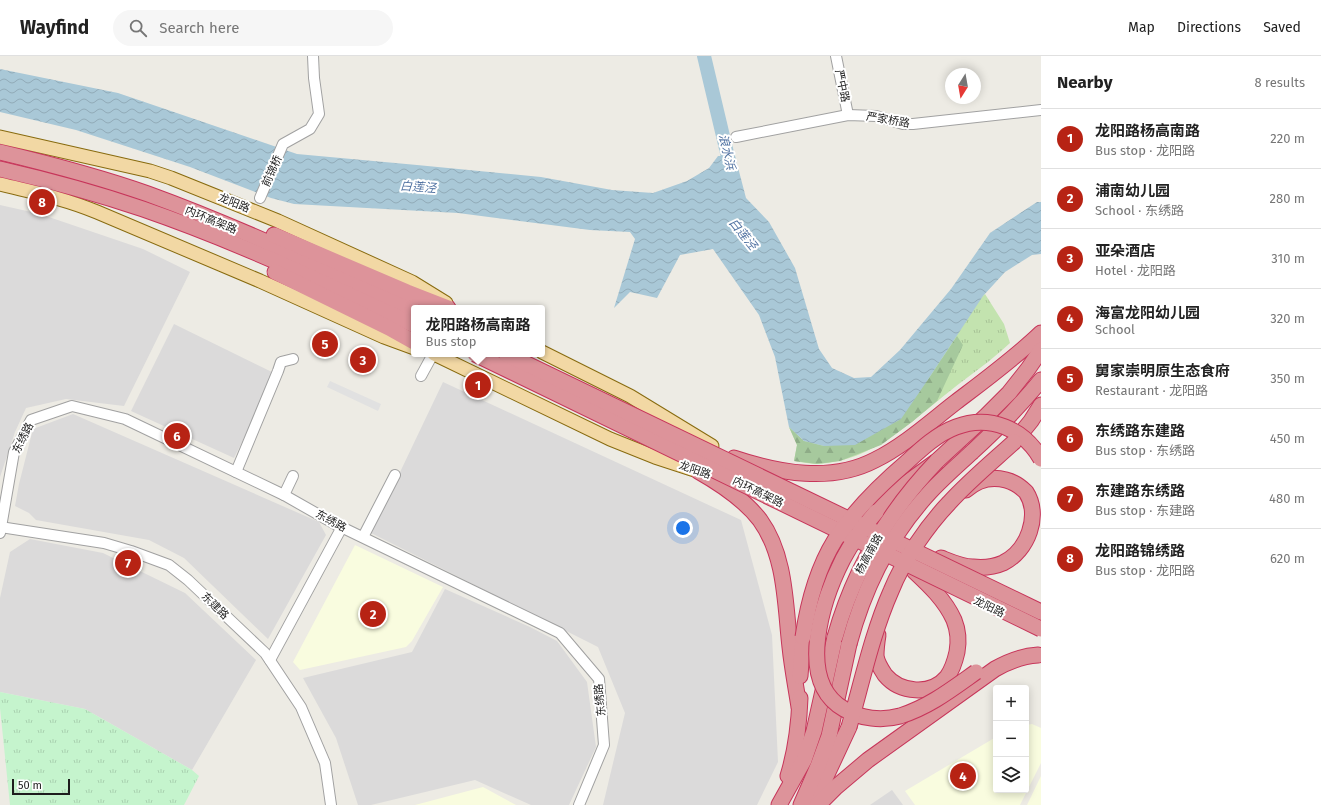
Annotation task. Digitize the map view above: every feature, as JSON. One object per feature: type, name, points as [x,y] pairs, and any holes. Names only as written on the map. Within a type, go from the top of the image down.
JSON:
[{"type":"highway","name":"内环高架路","points":[[0,152],[75,171],[149,195],[268,243],[411,309]]},
{"type":"highway","name":"内环高架路","points":[[0,169],[71,187],[144,210],[263,256],[411,324]]},
{"type":"highway","points":[[149,195],[218,215],[265,231],[440,305]]},
{"type":"highway","points":[[144,210],[314,290],[411,340]]},
{"type":"highway","points":[[734,458],[777,470],[817,474],[836,473],[858,468],[874,461],[909,440],[1022,350],[1041,333]]},
{"type":"highway","name":"杨高南路","points":[[778,805],[804,760],[814,731],[835,637],[846,601],[854,582],[877,538],[907,495],[937,461],[1009,393],[1041,350]]},
{"type":"highway","name":"内环高架路","points":[[481,357],[1041,629]]},
{"type":"highway","name":"内环高架路","points":[[512,357],[1041,612]]},
{"type":"highway","name":"杨高南路","points":[[801,805],[829,736],[849,644],[864,596],[876,571],[902,526],[930,493],[1001,425],[1024,401],[1041,380]]},
{"type":"highway","points":[[810,805],[822,785],[849,727],[881,616],[901,569],[924,534],[949,503],[1014,442],[1031,421],[1041,405]]},
{"type":"highway","points":[[778,805],[794,757],[797,738],[803,637],[812,592],[821,567],[835,541],[859,508],[878,487],[920,450],[932,440],[956,427],[983,422],[999,425],[1013,430],[1033,447],[1041,459]]},
{"type":"highway","points":[[937,461],[890,497],[862,528],[843,559],[830,587],[824,606],[816,652],[818,671],[823,686],[830,697],[839,706],[852,714],[867,718],[882,719],[899,716],[929,704],[978,675]]},
{"type":"highway","points":[[698,471],[735,495],[749,507],[760,520],[774,546],[779,560],[799,707]]},
{"type":"highway","points":[[936,556],[954,563],[971,567],[984,567],[1003,562],[1023,548],[1033,531],[1035,521],[1031,498],[1017,484],[1011,481],[999,478],[984,479],[970,486],[949,503]]},
{"type":"highway","points":[[881,616],[876,657],[881,669],[890,680],[903,688],[924,690],[933,687],[948,676],[956,658],[958,645],[958,634],[954,620],[941,598],[914,571]]},
{"type":"highway","points":[[818,805],[851,773],[907,732],[1000,659],[1014,655],[1040,655]]},
{"type":"main road","name":"龙阳路","points":[[0,137],[150,171],[171,178],[278,221],[346,251],[412,282],[449,305]]},
{"type":"main road","points":[[0,184],[73,202],[384,337],[411,347]]},
{"type":"main road","name":"龙阳路","points":[[545,354],[630,396],[688,433],[734,458],[1041,606]]},
{"type":"main road","name":"龙阳路","points":[[439,357],[610,439],[655,457],[698,471],[759,496],[1041,633]]},
{"type":"street","name":"前锦桥","points":[[260,198],[283,144],[310,129],[319,114],[314,78],[313,56]]},
{"type":"street","name":"严中路","points":[[836,56],[848,115]]},
{"type":"street","name":"严家桥路","points":[[736,137],[848,115],[876,116],[904,124],[913,124],[1041,110]]},
{"type":"street","points":[[421,376],[431,357]]},
{"type":"street","points":[[236,472],[278,371],[280,362],[293,359]]},
{"type":"street","name":"东绣路","points":[[0,529],[14,452],[31,420],[72,406],[125,419],[284,495],[342,527],[560,632],[599,679],[604,745],[579,805]]},
{"type":"street","points":[[363,537],[395,475]]},
{"type":"street","points":[[284,495],[292,476]]},
{"type":"street","points":[[270,660],[342,527]]},
{"type":"street","name":"东建路","points":[[0,529],[104,543],[169,565],[188,580],[265,653],[301,707],[325,763],[331,805]]},
{"type":"shaded area","points":[[0,205],[40,214],[143,249],[190,272],[124,406],[66,399],[26,408],[15,432],[0,477]]},
{"type":"shaded area","points":[[174,324],[276,374],[234,458],[131,411]]},
{"type":"shaded area","points":[[330,381],[381,404],[378,411],[327,387]]},
{"type":"shaded area","points":[[443,382],[741,520],[772,635],[778,762],[757,805],[603,805],[625,713],[598,647],[371,533]]},
{"type":"shaded area","points":[[73,414],[319,522],[326,535],[268,639],[184,558],[149,540],[36,520],[29,513],[15,506],[33,429]]},
{"type":"shaded area","points":[[30,539],[103,553],[185,593],[256,660],[192,770],[85,709],[0,692],[0,598],[10,552]]},
{"type":"shaded area","points":[[355,545],[443,587],[412,641],[406,647],[300,670],[293,662]]},
{"type":"shaded area","points":[[445,589],[530,627],[557,641],[587,682],[596,747],[569,805],[531,805],[475,780],[371,805],[358,805],[336,738],[303,678],[412,652]]},
{"type":"shaded area","points":[[1029,724],[1032,724],[1041,728],[1041,763],[1029,787],[1029,757]]},
{"type":"shaded area","points":[[993,739],[993,793],[1026,793],[1020,805],[915,805],[905,791]]},
{"type":"shaded area","points":[[1041,776],[1041,805],[1027,805]]},
{"type":"shaded area","points":[[483,787],[516,805],[415,805]]},
{"type":"shaded area","points":[[892,790],[903,805],[870,805]]},
{"type":"green space","points":[[985,294],[1004,324],[1010,343],[1003,350],[905,427],[874,448],[839,461],[819,464],[794,461],[797,445],[789,427],[804,441]]},
{"type":"green space","points":[[957,336],[963,345],[937,401],[912,422],[881,445],[840,461],[817,464],[794,461],[797,445],[789,427],[804,441],[824,446],[927,381]]},
{"type":"green space","points":[[0,692],[85,709],[192,770],[199,776],[184,805],[10,805],[0,708]]},
{"type":"water","name":"白莲泾","points":[[0,69],[118,93],[297,154],[541,177],[612,190],[653,193],[687,181],[709,168],[718,156],[735,156],[746,198],[769,222],[795,268],[819,349],[832,368],[854,378],[871,377],[900,350],[951,289],[990,233],[1037,202],[1041,202],[1041,254],[1032,255],[1005,272],[983,296],[901,419],[855,445],[824,446],[804,441],[789,427],[775,357],[759,315],[713,249],[680,255],[657,298],[630,292],[614,308],[635,239],[630,232],[590,230],[458,213],[294,204],[271,198],[190,167],[76,130],[0,112]]},
{"type":"waterway","name":"浪水浜","points":[[704,56],[732,174]]},
{"type":"place","name":"龙阳路锦绣路","points":[[42,202]]},
{"type":"place","name":"舅家崇明原生态食府","points":[[325,344]]},
{"type":"place","name":"亚朵酒店","points":[[363,360]]},
{"type":"place","name":"龙阳路杨高南路","points":[[478,385]]},
{"type":"place","name":"东绣路东建路","points":[[177,436]]},
{"type":"place","name":"东建路东绣路","points":[[128,563]]},
{"type":"place","name":"浦南幼儿园","points":[[373,614]]},
{"type":"place","name":"海富龙阳幼儿园","points":[[963,776]]}]
